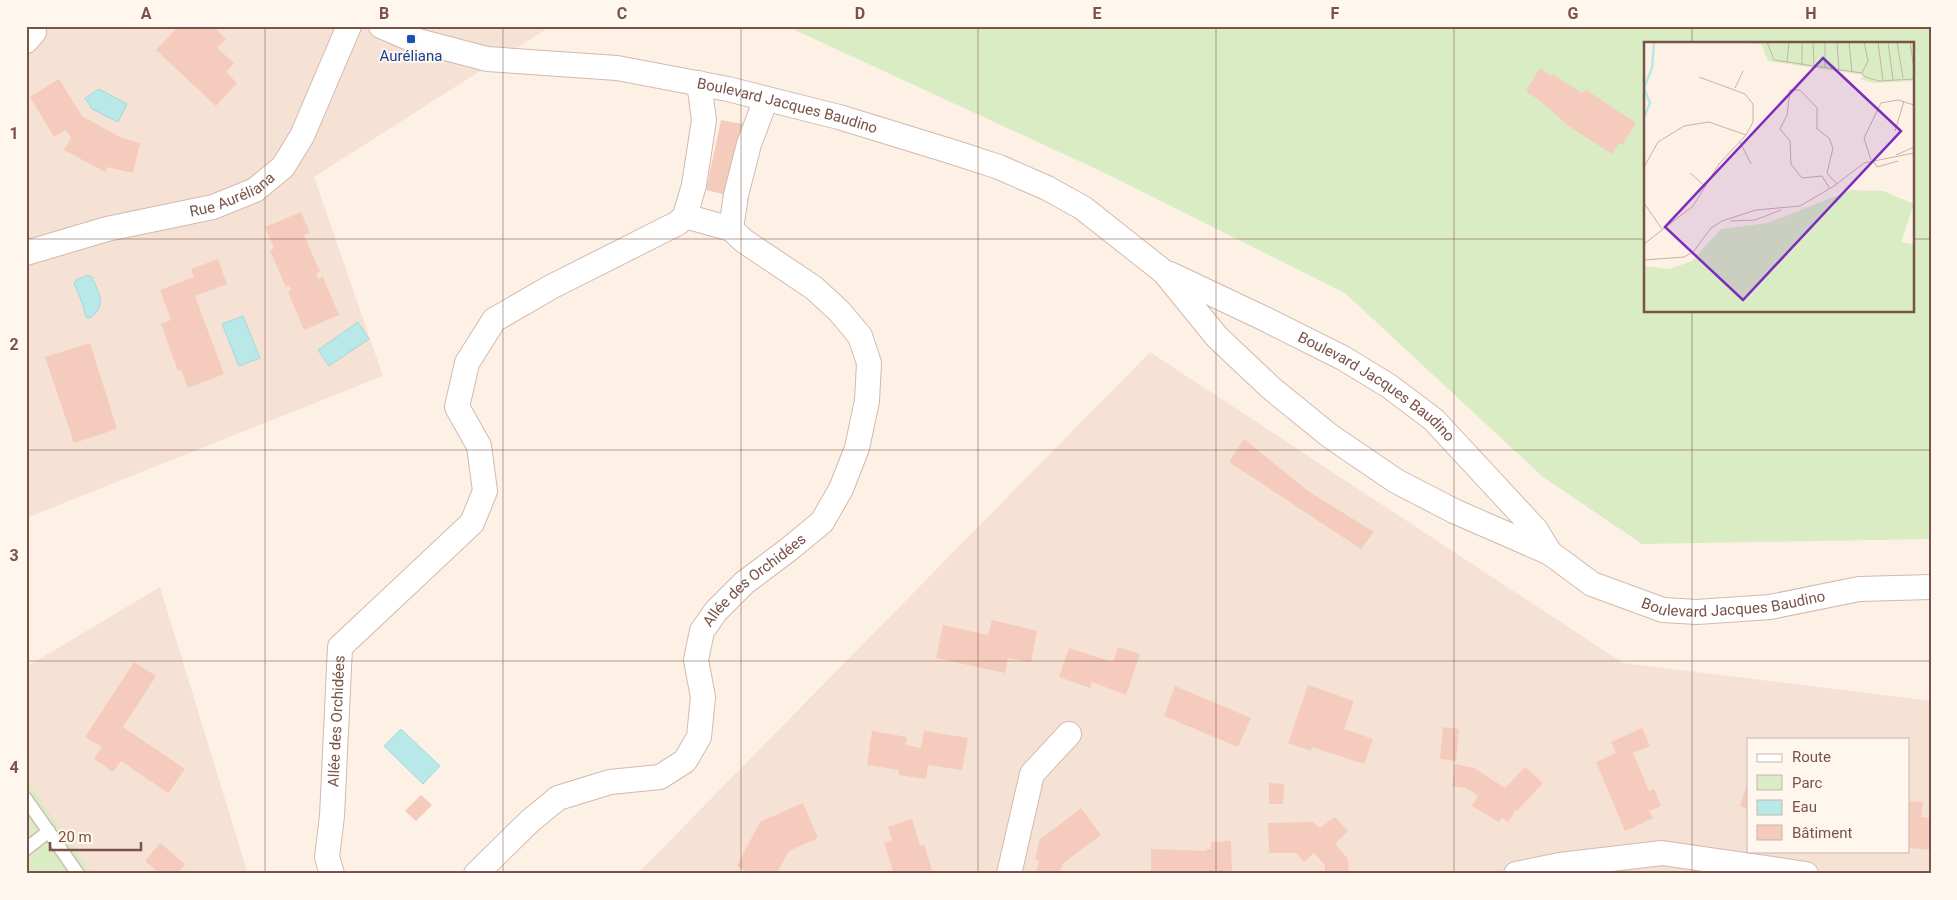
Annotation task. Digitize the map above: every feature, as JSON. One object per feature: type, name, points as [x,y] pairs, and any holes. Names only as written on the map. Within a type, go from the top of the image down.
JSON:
[{"type":"street","name":"Rue Auréliana","points":[[26,253],[107,229],[213,207],[255,190],[283,167],[302,136],[349,26]]},
{"type":"street","name":"Boulevard Jacques Baudino","points":[[381,26],[411,39],[487,59],[617,68],[699,83],[839,117],[999,167],[1031,181],[1083,208],[1164,272],[1218,337],[1271,388],[1330,436],[1396,480],[1454,511],[1550,553],[1592,584],[1663,610],[1696,612],[1770,606],[1858,589],[1931,587]]},
{"type":"street","points":[[685,216],[694,185],[704,120],[699,83]]},
{"type":"street","points":[[731,229],[736,195],[749,144],[766,99]]},
{"type":"street","name":"Allée des Orchidées","points":[[332,874],[327,857],[332,816],[340,647],[472,523],[485,491],[479,446],[457,407],[467,362],[494,320],[551,287],[678,223],[685,216],[731,229],[744,241],[814,288],[839,311],[860,336],[869,363],[867,401],[857,448],[841,489],[822,522],[744,583],[716,611],[702,631],[696,660],[703,696],[699,737],[685,761],[660,777],[610,782],[558,798],[530,821],[476,874]]},
{"type":"street","name":"Boulevard Jacques Baudino","points":[[1164,272],[1343,358],[1388,386],[1434,420],[1536,530],[1550,553]]},
{"type":"street","points":[[1009,874],[1032,774],[1069,734]]},
{"type":"street","points":[[1516,874],[1560,865],[1662,853],[1806,874]]},
{"type":"lane","points":[[26,799],[78,874]]},
{"type":"lane","points":[[26,849],[48,831]]},
{"type":"shaded area","points":[[26,26],[551,26],[314,177],[383,376],[26,518]]},
{"type":"shaded area","points":[[1150,352],[1623,663],[1931,701],[1931,874],[637,874]]},
{"type":"shaded area","points":[[160,587],[248,874],[26,874],[26,667]]},
{"type":"green space","points":[[786,26],[1931,26],[1931,539],[1642,544],[1543,477],[1345,293],[1107,174]]},
{"type":"green space","points":[[26,779],[92,874],[26,874]]},
{"type":"water","points":[[99,89],[127,104],[118,122],[92,109],[85,98]]},
{"type":"water","points":[[87,275],[92,277],[100,299],[99,308],[90,318],[86,317],[74,284],[76,280]]},
{"type":"water","points":[[243,316],[260,358],[239,366],[222,324]]},
{"type":"water","points":[[358,322],[369,339],[329,366],[318,350]]},
{"type":"water","points":[[401,729],[440,766],[423,784],[384,746]]},
{"type":"building","points":[[179,26],[213,26],[226,39],[217,48],[234,63],[226,72],[237,83],[216,106],[156,50]]},
{"type":"building","points":[[1540,68],[1582,93],[1586,90],[1636,123],[1622,145],[1619,143],[1612,154],[1567,125],[1543,103],[1526,91]]},
{"type":"building","points":[[59,79],[82,116],[122,138],[140,143],[133,173],[107,167],[105,172],[64,150],[71,138],[66,130],[54,137],[30,97]]},
{"type":"building","points":[[721,120],[742,124],[727,195],[706,190]]},
{"type":"building","points":[[301,212],[310,233],[304,235],[320,272],[316,274],[318,279],[323,277],[339,315],[304,330],[288,292],[291,290],[289,286],[286,287],[270,251],[274,248],[265,227]]},
{"type":"building","points":[[218,259],[227,284],[195,296],[224,374],[188,388],[181,370],[178,371],[161,324],[171,320],[160,290],[194,277],[191,269]]},
{"type":"building","points":[[90,343],[117,429],[74,443],[45,357]]},
{"type":"building","points":[[1244,439],[1308,491],[1374,532],[1361,549],[1229,462]]},
{"type":"building","points":[[992,620],[1037,631],[1031,662],[1008,658],[1005,673],[936,658],[943,625],[988,635]]},
{"type":"building","points":[[1118,647],[1140,654],[1126,695],[1092,682],[1090,688],[1059,677],[1069,648],[1113,662]]},
{"type":"building","points":[[134,662],[156,676],[123,727],[185,769],[168,793],[121,761],[113,772],[94,759],[102,747],[85,737]]},
{"type":"building","points":[[1308,685],[1354,701],[1344,729],[1373,739],[1364,764],[1312,747],[1311,751],[1288,743]]},
{"type":"building","points":[[1175,686],[1251,718],[1238,747],[1164,716]]},
{"type":"building","points":[[1443,727],[1459,729],[1456,761],[1440,759]]},
{"type":"building","points":[[1642,728],[1650,746],[1633,753],[1649,791],[1654,789],[1661,806],[1649,811],[1653,818],[1625,831],[1596,762],[1616,753],[1611,742]]},
{"type":"building","points":[[872,731],[907,737],[906,745],[921,748],[924,731],[968,738],[962,770],[928,765],[926,779],[898,775],[899,770],[867,765]]},
{"type":"building","points":[[1455,764],[1474,768],[1505,788],[1525,767],[1543,783],[1516,810],[1508,822],[1502,818],[1499,822],[1472,806],[1478,796],[1466,788],[1452,786]]},
{"type":"building","points":[[1269,783],[1284,784],[1283,804],[1269,804]]},
{"type":"building","points":[[1747,783],[1747,809],[1740,806]]},
{"type":"building","points":[[421,795],[432,805],[416,821],[405,811]]},
{"type":"building","points":[[1910,801],[1923,802],[1921,817],[1931,818],[1931,850],[1910,848]]},
{"type":"building","points":[[803,803],[818,838],[789,851],[776,874],[751,874],[737,866],[760,822]]},
{"type":"building","points":[[1081,808],[1101,835],[1062,864],[1060,874],[1036,874],[1039,861],[1035,860],[1040,838]]},
{"type":"building","points":[[1335,817],[1348,831],[1335,844],[1348,859],[1349,874],[1325,874],[1325,865],[1314,853],[1304,862],[1296,853],[1269,853],[1268,823],[1313,822],[1320,828]]},
{"type":"building","points":[[912,819],[920,846],[924,845],[932,870],[929,872],[930,874],[894,874],[884,843],[892,840],[888,827]]},
{"type":"building","points":[[1231,841],[1232,874],[1151,874],[1151,849],[1206,851],[1211,849],[1211,842]]},
{"type":"building","points":[[160,843],[185,864],[177,874],[160,874],[145,861]]},
{"type":"place","name":"Auréliana","points":[[411,39]]}]
